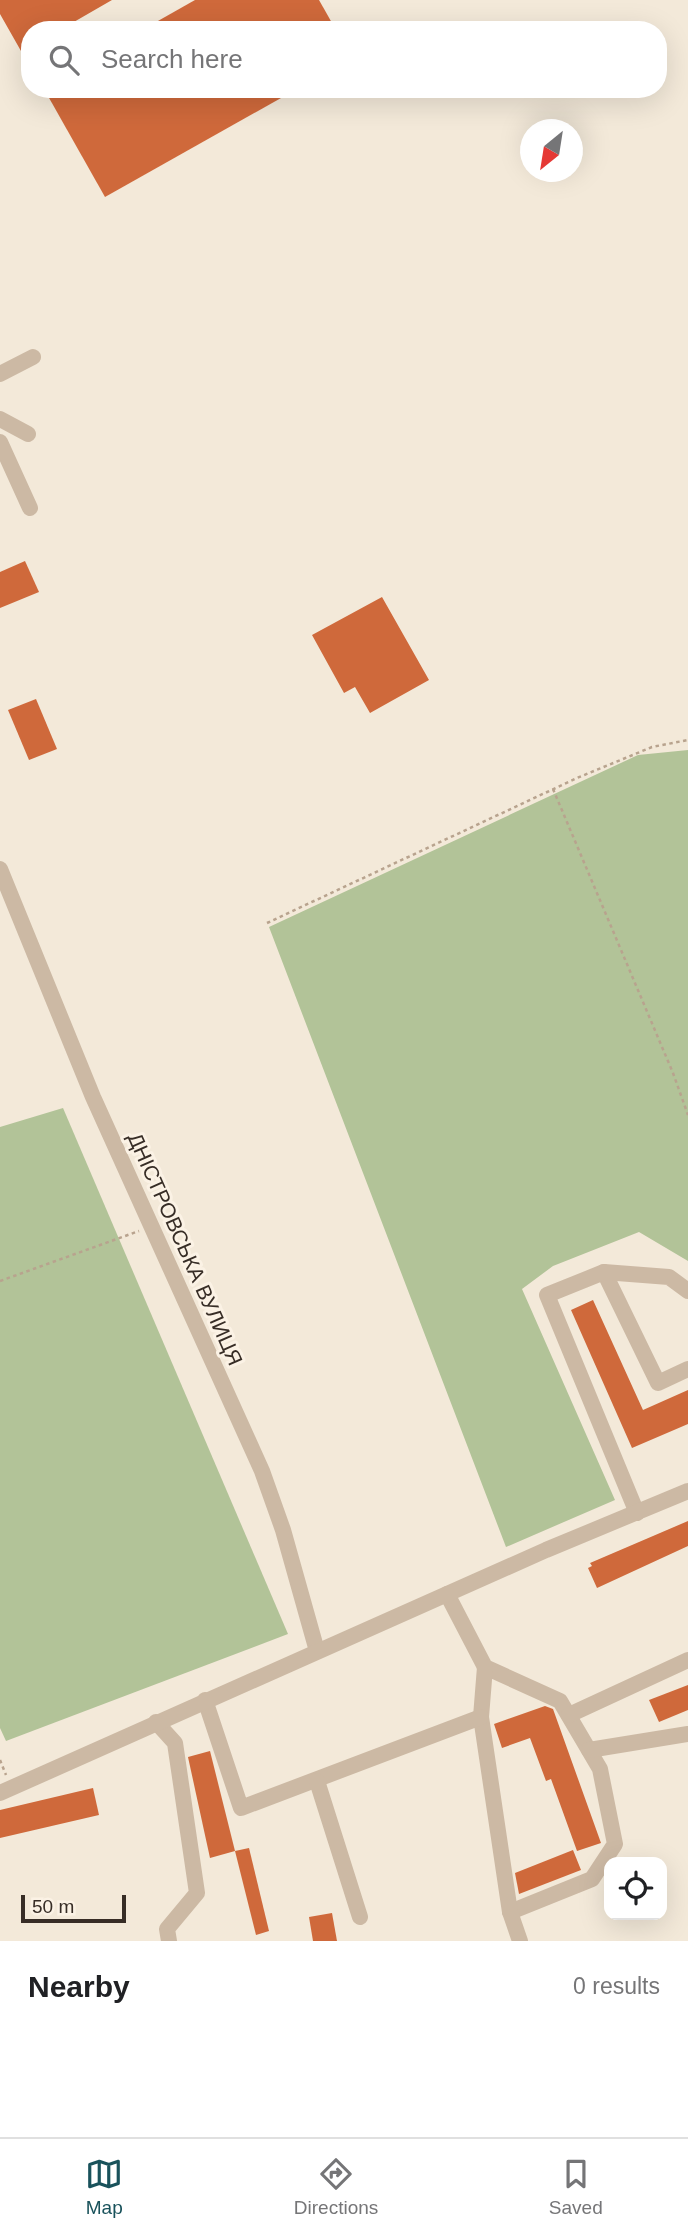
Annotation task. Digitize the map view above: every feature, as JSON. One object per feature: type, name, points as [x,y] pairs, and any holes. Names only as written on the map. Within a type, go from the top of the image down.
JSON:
[{"type":"street","points":[[0,374],[33,358]]},
{"type":"street","points":[[0,419],[28,434]]},
{"type":"street","points":[[0,442],[30,508]]},
{"type":"street","name":"ДНІСТРОВСЬКА ВУЛИЦЯ","points":[[2,879],[93,1097],[262,1471],[283,1530],[317,1651]]},
{"type":"street","points":[[604,1272],[658,1383],[688,1369]]},
{"type":"street","points":[[637,1513],[547,1295],[604,1272],[669,1277],[688,1291]]},
{"type":"street","points":[[0,1793],[205,1700],[688,1491]]},
{"type":"street","points":[[447,1594],[485,1667],[481,1717],[510,1912],[520,1941]]},
{"type":"street","points":[[569,1715],[688,1660]]},
{"type":"street","points":[[485,1667],[560,1701],[600,1769],[615,1844],[592,1880],[510,1912]]},
{"type":"street","points":[[205,1700],[241,1808],[481,1717]]},
{"type":"street","points":[[156,1722],[175,1743],[197,1893],[167,1929],[169,1941]]},
{"type":"street","points":[[589,1750],[688,1734]]},
{"type":"street","points":[[317,1781],[360,1917]]},
{"type":"path","points":[[267,923],[553,789],[652,747],[687,740],[688,745]]},
{"type":"path","points":[[553,789],[673,1073],[688,1115]]},
{"type":"path","points":[[0,1281],[152,1227]]},
{"type":"green space","points":[[688,750],[688,1261],[639,1232],[553,1266],[522,1289],[615,1500],[506,1547],[269,927],[638,755]]},
{"type":"green space","points":[[63,1108],[288,1634],[6,1741],[0,1728],[0,1127]]},
{"type":"building","points":[[0,0],[112,0],[76,21],[21,21],[21,51],[0,14]]},
{"type":"building","points":[[195,0],[319,0],[331,21],[158,21]]},
{"type":"building","points":[[49,98],[281,98],[105,197]]},
{"type":"building","points":[[25,561],[39,592],[0,608],[0,572]]},
{"type":"building","points":[[382,597],[429,680],[370,713],[355,687],[344,693],[312,635]]},
{"type":"building","points":[[36,699],[57,749],[29,760],[8,710]]},
{"type":"building","points":[[593,1300],[643,1410],[688,1390],[688,1424],[632,1448],[571,1310]]},
{"type":"building","points":[[688,1521],[688,1546],[597,1588],[588,1568],[592,1566],[590,1563]]},
{"type":"building","points":[[688,1685],[688,1710],[659,1722],[649,1700]]},
{"type":"building","points":[[545,1706],[553,1709],[601,1843],[577,1851],[551,1779],[546,1781],[530,1738],[502,1748],[494,1724]]},
{"type":"building","points":[[210,1751],[235,1851],[210,1858],[188,1757]]},
{"type":"building","points":[[93,1788],[99,1815],[0,1838],[0,1810]]},
{"type":"building","points":[[249,1848],[269,1931],[256,1935],[235,1851]]},
{"type":"building","points":[[573,1850],[581,1870],[519,1894],[515,1873]]},
{"type":"building","points":[[332,1913],[337,1941],[313,1941],[309,1917]]}]
